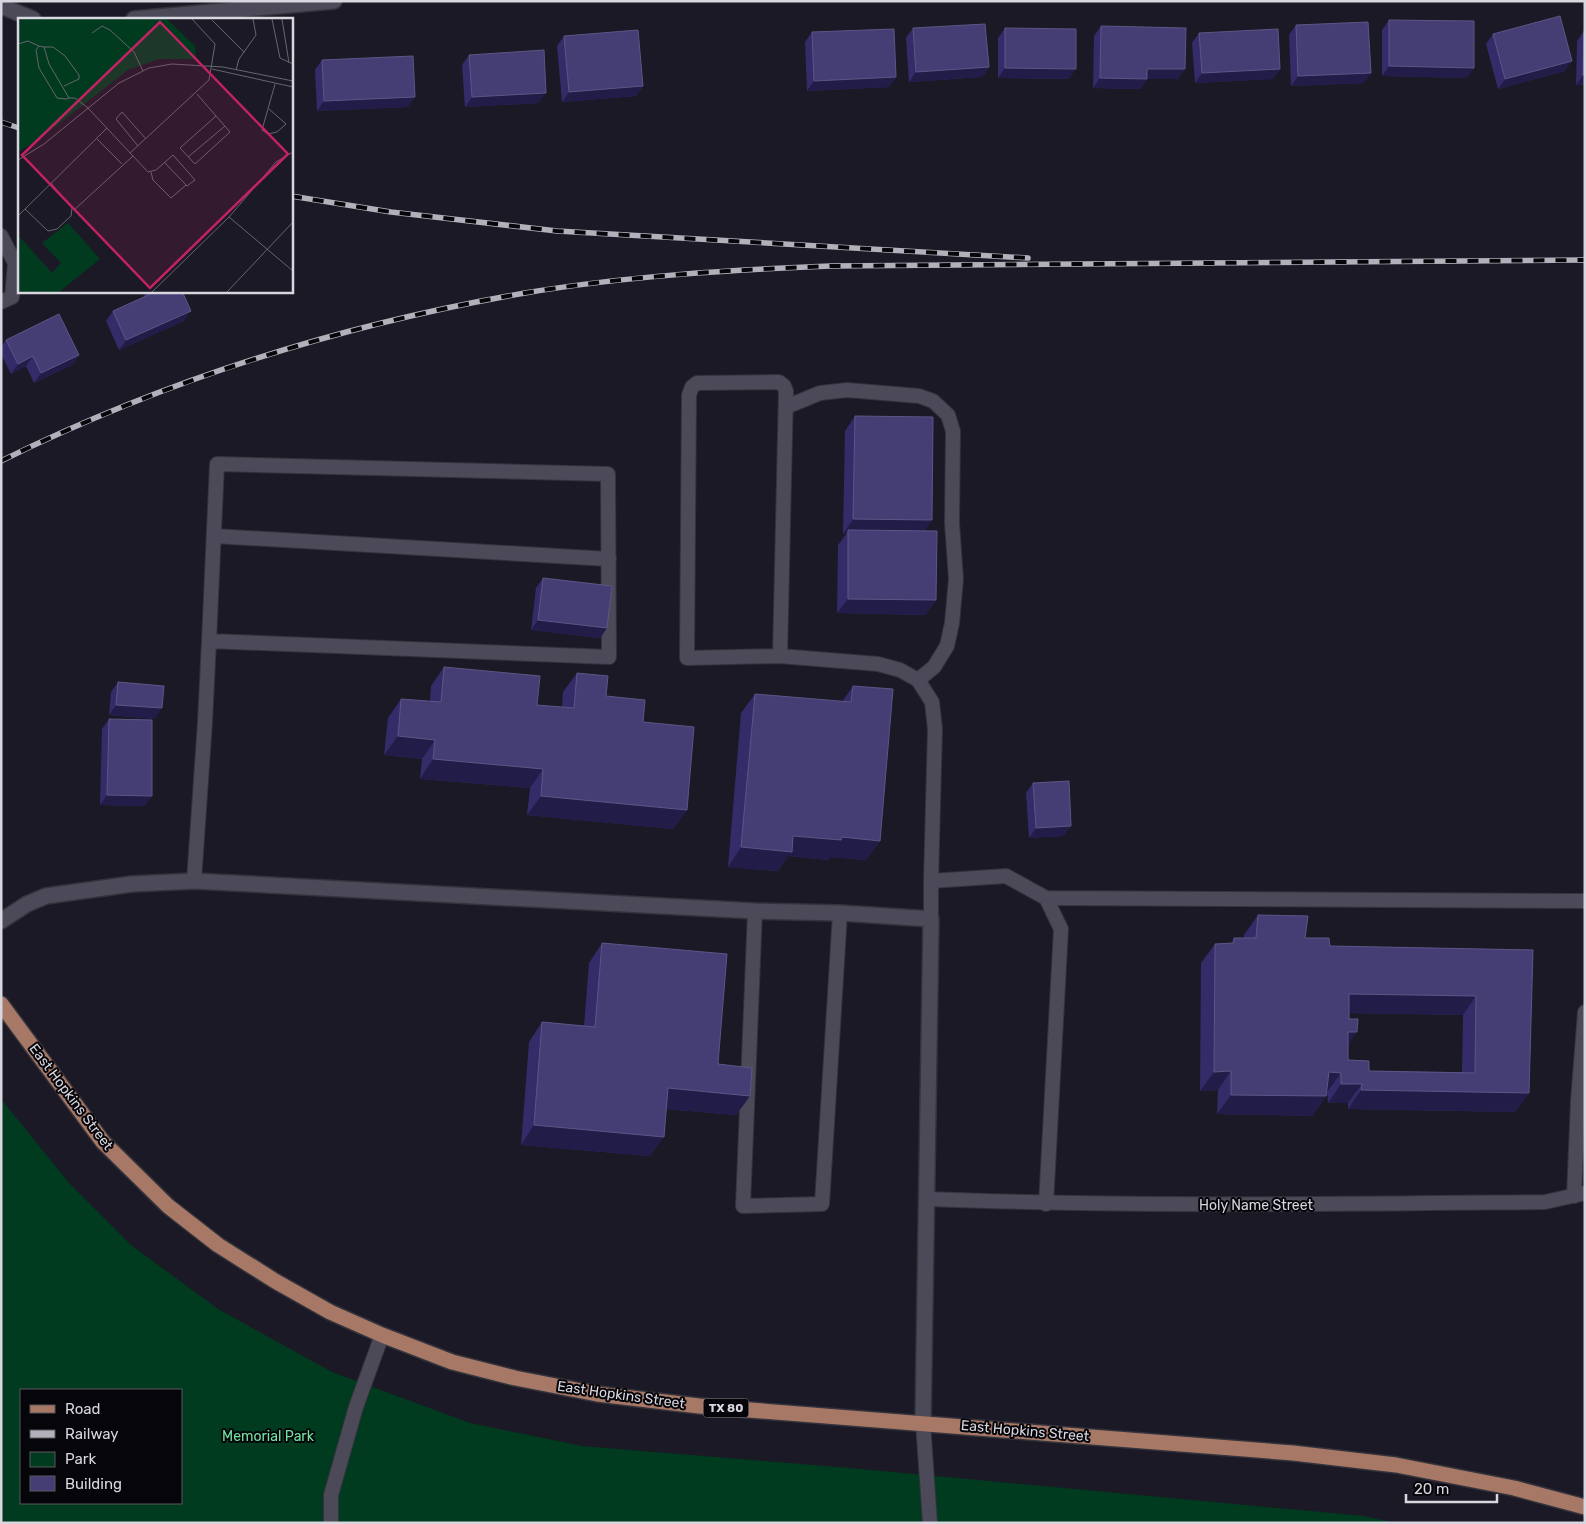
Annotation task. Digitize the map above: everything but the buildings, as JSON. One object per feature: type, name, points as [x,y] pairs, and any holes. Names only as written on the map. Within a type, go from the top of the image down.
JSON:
[{"type":"main road","name":"East Hopkins Street","points":[[1,1004],[103,1142],[168,1206],[218,1245],[275,1281],[330,1312],[382,1335],[452,1362],[515,1378],[597,1394],[699,1406],[1293,1453],[1396,1465],[1514,1488],[1585,1507]]},
{"type":"street","points":[[145,18],[334,1]]},
{"type":"street","points":[[1,6],[31,18]]},
{"type":"street","points":[[1,921],[27,904],[46,896],[132,884],[194,881],[755,911],[840,913],[931,920],[923,1423]]},
{"type":"lane","points":[[1,236],[15,263],[12,296],[1,302]]},
{"type":"lane","points":[[780,656],[786,392],[784,386],[779,382],[697,382],[689,394],[687,658],[780,656],[878,664],[900,670],[918,680],[932,702],[935,729],[931,920]]},
{"type":"lane","points":[[786,407],[820,393],[848,390],[919,396],[933,401],[948,415],[953,431],[952,523],[956,578],[952,623],[947,646],[934,667],[918,680]]},
{"type":"lane","points":[[194,881],[205,722],[216,464],[608,474],[609,657],[209,641]]},
{"type":"lane","points":[[214,536],[609,559]]},
{"type":"lane","points":[[931,881],[1006,876],[1046,898],[1585,901]]},
{"type":"lane","points":[[1046,898],[1061,928],[1046,1204]]},
{"type":"lane","points":[[755,911],[743,1206],[822,1204],[840,913]]},
{"type":"lane","points":[[1579,1195],[1585,1012]]},
{"type":"lane","name":"Holy Name Street","points":[[927,1199],[1046,1204],[1282,1205],[1545,1202],[1579,1195]]},
{"type":"lane","points":[[331,1523],[331,1495],[356,1407],[382,1335]]},
{"type":"lane","points":[[923,1423],[930,1523]]},
{"type":"green space","name":"Memorial Park","points":[[1,1099],[70,1184],[131,1245],[218,1309],[332,1372],[470,1423],[582,1446],[861,1469],[1364,1516],[1396,1523],[1,1523]]},
{"type":"railway","points":[[1,122],[18,128]]},
{"type":"railway","points":[[292,196],[391,212],[557,231],[1028,258]]},
{"type":"railway","points":[[1,461],[127,405],[192,380],[324,338],[458,306],[525,293],[601,282],[716,272],[830,266],[1585,260]]}]
